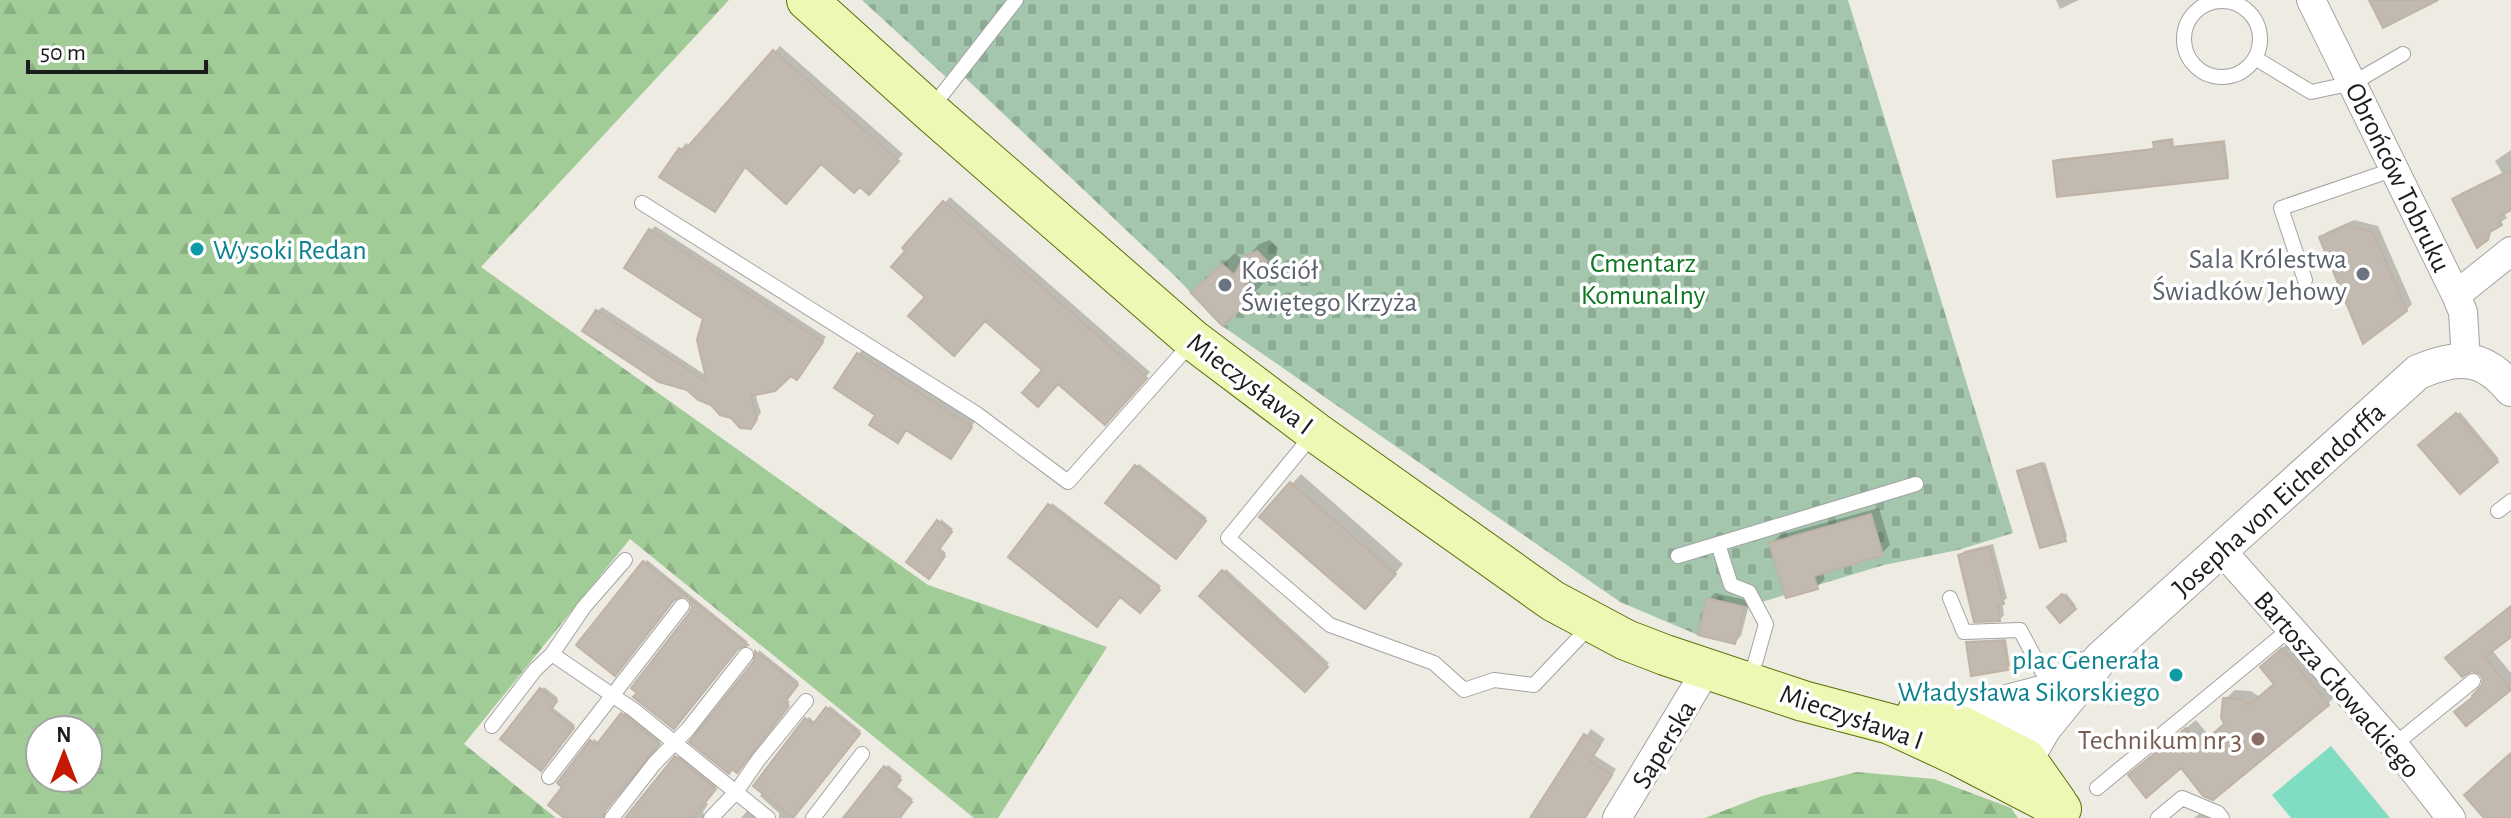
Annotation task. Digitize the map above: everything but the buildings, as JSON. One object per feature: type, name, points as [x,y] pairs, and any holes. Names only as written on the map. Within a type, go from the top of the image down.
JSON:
[{"type":"main road","name":"Mieczysława I","points":[[807,0],[1193,340],[1315,432],[1528,584],[1592,623],[1639,645],[1803,701],[2009,760]]},
{"type":"main road","name":"Mieczysława I","points":[[1750,681],[1806,684],[1910,709],[1963,727],[2009,760]]},
{"type":"main road","points":[[2009,760],[2065,814]]},
{"type":"street","name":"Obrońców Tobruku","points":[[2311,0],[2456,295],[2463,312],[2466,360]]},
{"type":"street","points":[[2456,295],[2511,251]]},
{"type":"street","points":[[2466,360],[2493,370],[2511,389]]},
{"type":"street","name":"Josepha von Eichendorffa","points":[[2009,760],[2044,728],[2101,658],[2418,372],[2443,361],[2466,360]]},
{"type":"street","name":"Bartosza Głowackiego","points":[[2222,551],[2394,745],[2451,818]]},
{"type":"street","name":"Josepha von Eichendorffa","points":[[2009,760],[2019,717],[2046,690],[2101,658]]},
{"type":"street","name":"Saperska","points":[[1617,818],[1707,669]]},
{"type":"street","points":[[1910,709],[1952,712],[1988,709],[2046,690]]},
{"type":"lane","points":[[930,111],[1016,0]]},
{"type":"lane","points":[[2238,2],[2258,27],[2260,41],[2255,58],[2236,74],[2221,77],[2207,74],[2194,65],[2188,56],[2184,40],[2187,25],[2196,12],[2208,4],[2238,2]]},
{"type":"lane","points":[[2255,58],[2311,92],[2353,83],[2403,54]]},
{"type":"lane","points":[[2305,280],[2281,208],[2395,169]]},
{"type":"lane","points":[[642,203],[977,414],[1068,482],[1193,340]]},
{"type":"lane","points":[[1315,432],[1228,538],[1330,625],[1434,663],[1464,690],[1494,680],[1534,685],[1592,623]]},
{"type":"lane","points":[[1678,556],[1916,484]]},
{"type":"lane","points":[[2498,511],[2511,501]]},
{"type":"lane","points":[[1718,544],[1731,585],[1749,592],[1766,624],[1750,681]]},
{"type":"lane","points":[[492,726],[535,670],[552,654],[584,607],[625,560]]},
{"type":"lane","points":[[1950,598],[1964,632],[2020,630],[2046,690]]},
{"type":"lane","points":[[549,777],[682,606]]},
{"type":"lane","points":[[2097,788],[2291,628]]},
{"type":"lane","points":[[552,654],[675,743],[768,818]]},
{"type":"lane","points":[[612,818],[746,655]]},
{"type":"lane","points":[[2394,745],[2473,681]]},
{"type":"lane","points":[[711,818],[736,792],[806,701]]},
{"type":"lane","points":[[813,818],[862,754]]},
{"type":"lane","points":[[2158,818],[2182,798],[2218,813],[2222,818]]},
{"type":"green space","points":[[0,0],[729,0],[481,267],[928,585],[1107,647],[998,818],[974,818],[630,539],[464,744],[556,818],[0,818]]},
{"type":"green space","name":"Cmentarz Komunalny","points":[[862,0],[1848,0],[2013,533],[1958,550],[1884,565],[1745,607],[1707,598],[1698,635],[1620,602],[1218,323],[1180,281],[956,69],[947,78]]},
{"type":"green space","points":[[2331,746],[2390,818],[2291,818],[2272,795]]},
{"type":"green space","points":[[1857,772],[1934,779],[2011,808],[2018,818],[1705,818],[1762,796]]},
{"type":"place","name":"Wysoki Redan","points":[[197,249]]},
{"type":"place","name":"Sala Królestwa Świadków Jehowy","points":[[2363,274]]},
{"type":"place","name":"Kościół Świętego Krzyża","points":[[1225,285]]},
{"type":"place","name":"plac Generała Władysława Sikorskiego","points":[[2176,675]]},
{"type":"place","name":"Technikum nr 3","points":[[2258,739]]}]
